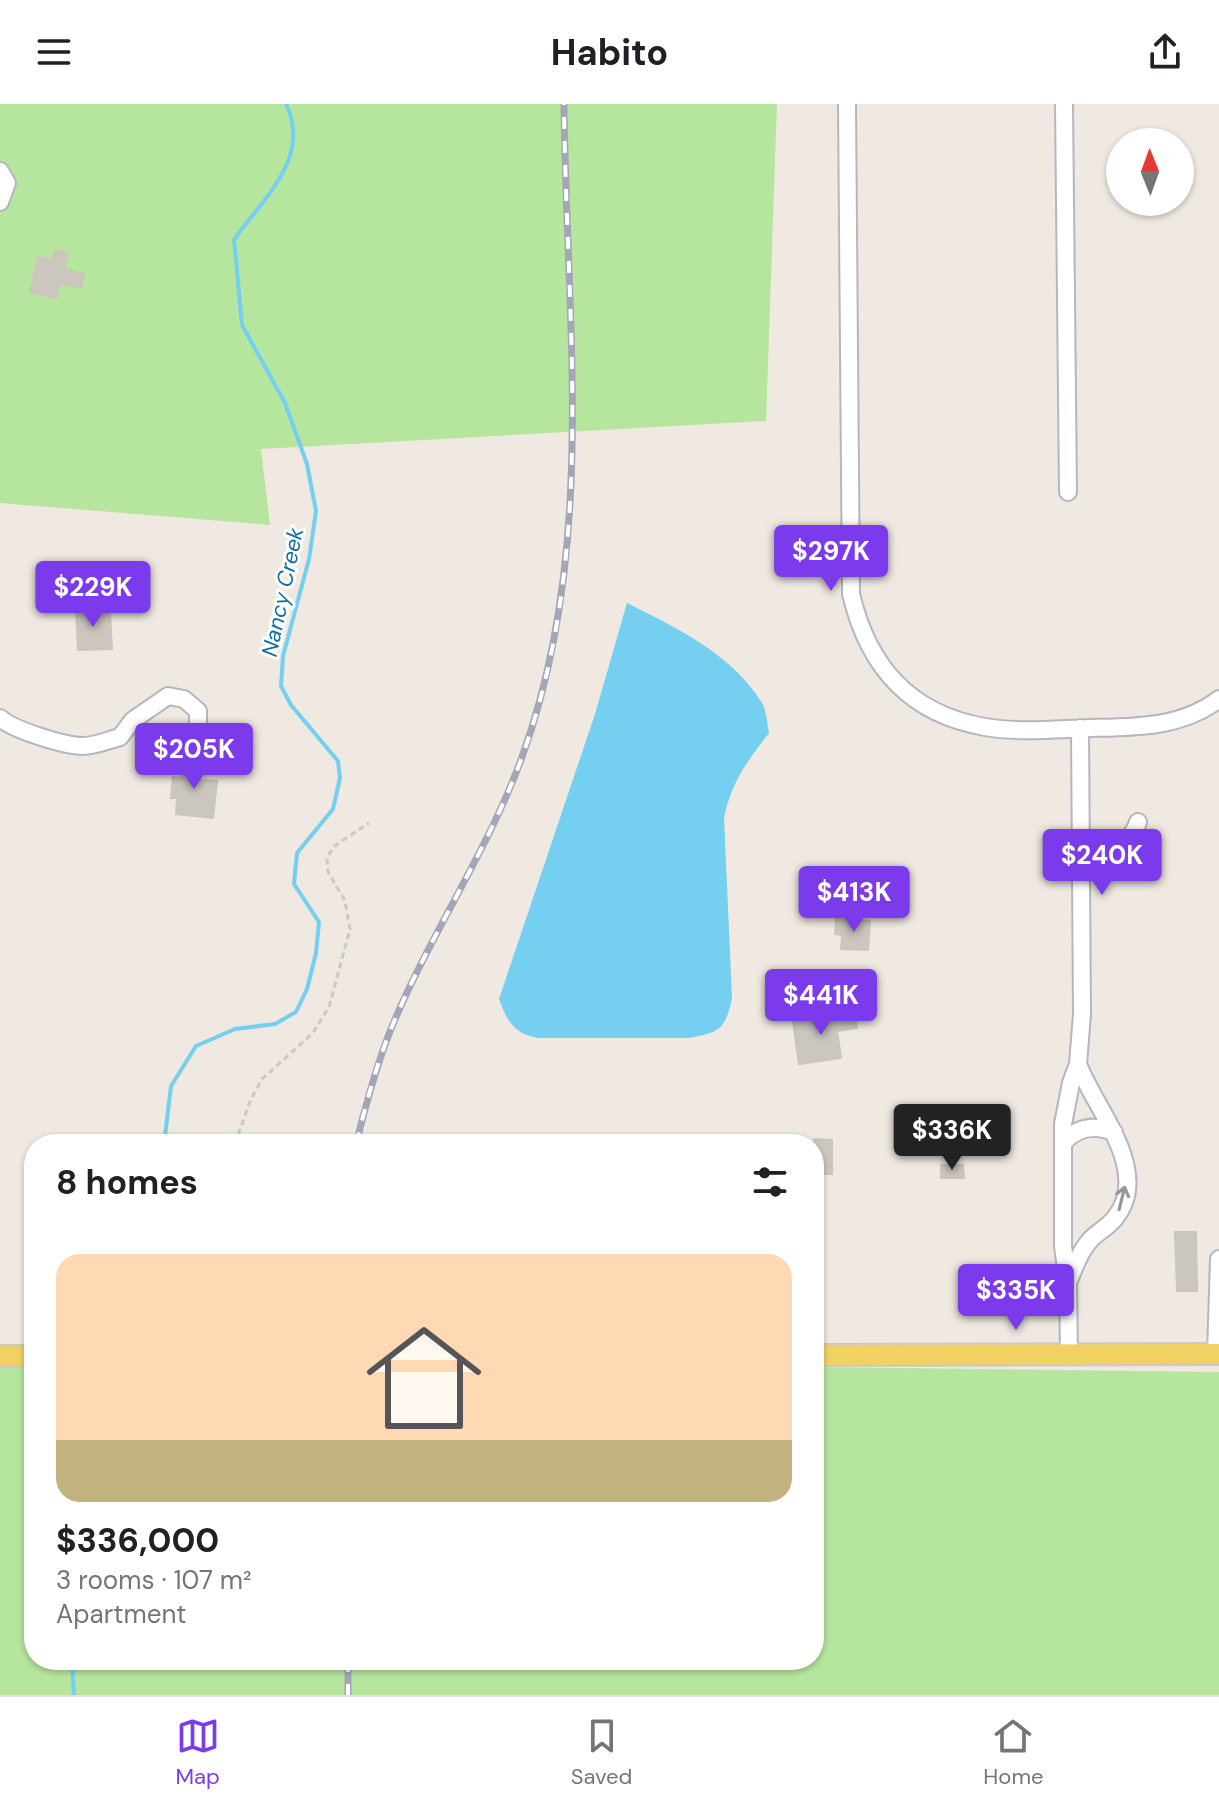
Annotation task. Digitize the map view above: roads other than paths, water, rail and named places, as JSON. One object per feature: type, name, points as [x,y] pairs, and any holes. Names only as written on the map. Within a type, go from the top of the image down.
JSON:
[{"type":"main road","points":[[824,1355],[1218,1354]]},
{"type":"street","points":[[847,104],[851,594],[858,624],[871,653],[892,679],[923,705],[944,715],[1003,729],[1163,724],[1198,712],[1219,699]]},
{"type":"street","points":[[1064,104],[1068,492]]},
{"type":"street","points":[[0,171],[7,183],[0,202]]},
{"type":"street","points":[[0,718],[7,724],[37,735],[83,746],[120,737],[133,720],[168,696],[184,699],[198,711],[198,744]]},
{"type":"street","points":[[1069,1354],[1068,1283],[1063,1246],[1063,1143],[1066,1103],[1078,1064],[1082,1014],[1080,728]]},
{"type":"street","points":[[1081,850],[1119,844],[1130,838],[1138,822]]},
{"type":"street","points":[[1068,1283],[1088,1243],[1115,1218],[1125,1194],[1124,1159],[1114,1132],[1078,1064]]},
{"type":"street","points":[[1063,1143],[1075,1132],[1094,1126],[1114,1132]]},
{"type":"street","points":[[1218,1354],[1219,1259]]},
{"type":"water","points":[[627,603],[684,633],[719,656],[750,686],[765,710],[769,733],[741,773],[724,818],[732,998],[724,1023],[715,1031],[700,1036],[538,1038],[512,1025],[499,999],[595,714]]},
{"type":"waterway","name":"Nancy Creek","points":[[165,1134],[171,1086],[196,1046],[235,1029],[275,1024],[296,1012],[307,989],[316,953],[319,922],[294,884],[297,853],[333,809],[340,778],[338,761],[291,705],[281,686],[283,656],[309,559],[316,511],[307,464],[285,403],[242,325],[234,240],[270,193],[289,160],[293,142],[286,104]]},
{"type":"waterway","name":"Nancy Creek","points":[[73,1670],[74,1695]]},
{"type":"railway","points":[[359,1134],[391,1029],[493,826],[522,757],[546,678],[561,597],[569,516],[572,434],[564,104]]},
{"type":"railway","points":[[348,1670],[348,1695]]}]
